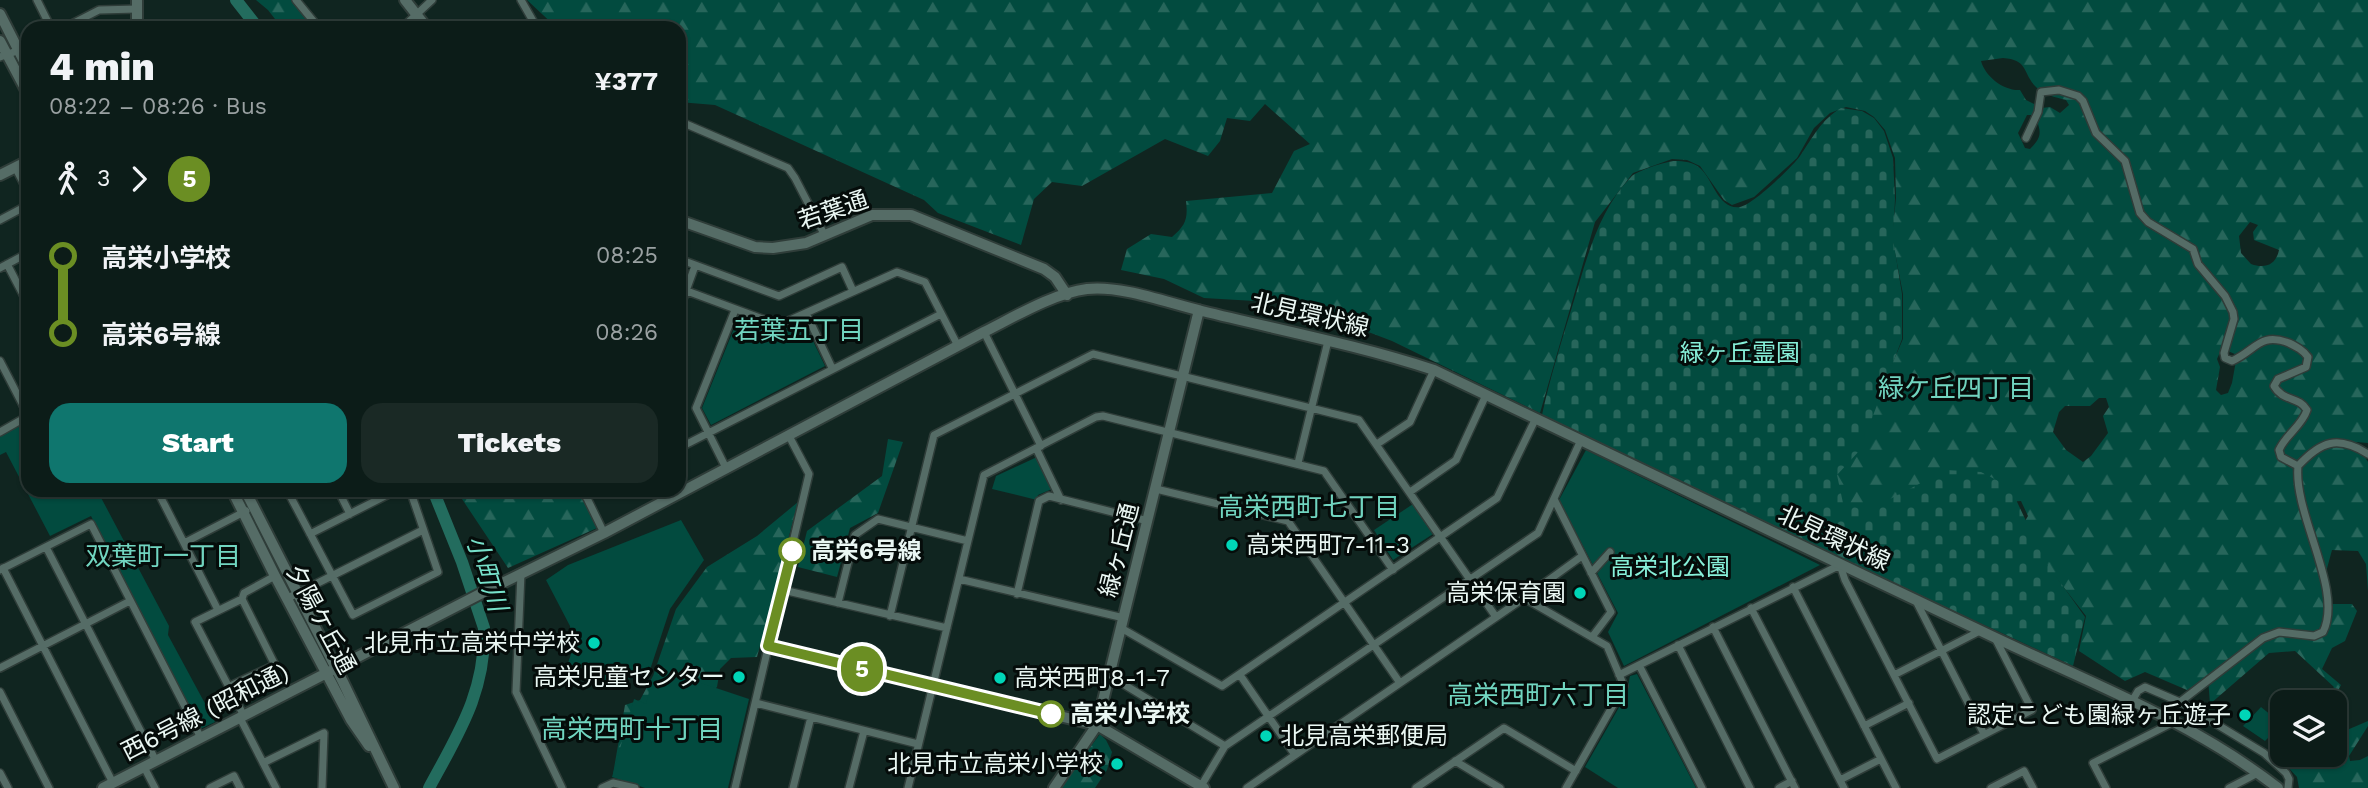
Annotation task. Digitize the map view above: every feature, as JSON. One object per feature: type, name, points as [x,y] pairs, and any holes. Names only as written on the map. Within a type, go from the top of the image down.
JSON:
[{"type":"main road","points":[[405,0],[421,21]]},
{"type":"main road","points":[[0,14],[21,45]]},
{"type":"main road","points":[[0,41],[3,55],[21,83]]},
{"type":"main road","points":[[0,175],[21,164]]},
{"type":"main road","name":"若葉通","points":[[686,222],[755,247],[773,248],[806,243],[872,215],[911,215],[1044,269],[1055,277],[1066,295]]},
{"type":"main road","name":"北見環状線","points":[[686,489],[984,332],[1077,291],[1103,289],[1328,341],[1434,370],[1840,565],[2132,701],[2207,740],[2278,788]]},
{"type":"main road","name":"緑ヶ丘通","points":[[1054,788],[1097,725],[1199,310]]},
{"type":"main road","name":"夕陽ケ丘通","points":[[238,497],[249,510],[298,593],[351,720],[381,762],[394,788]]},
{"type":"main road","name":"夕陽ケ丘通","points":[[246,497],[249,510],[286,599],[331,671]]},
{"type":"main road","name":"北見環状線","points":[[331,671],[672,497]]},
{"type":"main road","points":[[768,646],[1097,725],[1202,787]]},
{"type":"main road","name":"西6号線 (昭和通)","points":[[108,785],[331,671]]},
{"type":"street","points":[[37,0],[48,21]]},
{"type":"street","points":[[94,0],[100,10]]},
{"type":"street","points":[[296,0],[313,21]]},
{"type":"street","points":[[408,21],[432,0]]},
{"type":"street","points":[[521,0],[533,21]]},
{"type":"street","points":[[78,21],[100,10],[137,4]]},
{"type":"street","points":[[3,55],[21,50]]},
{"type":"street","points":[[2026,138],[2038,112],[2042,92],[2059,90],[2078,96],[2083,101],[2096,134],[2125,161],[2140,213],[2148,222],[2193,249],[2206,276],[2231,305],[2234,318],[2225,358],[2232,361],[2258,343],[2272,339],[2295,346],[2304,352],[2308,357],[2306,367],[2278,379],[2273,386],[2279,395],[2301,403],[2306,411],[2302,421],[2285,439],[2279,450],[2281,457],[2298,466]]},
{"type":"street","points":[[686,124],[788,168],[824,234]]},
{"type":"street","points":[[15,167],[21,179]]},
{"type":"street","points":[[0,220],[21,209]]},
{"type":"street","points":[[21,257],[4,266],[21,293]]},
{"type":"street","points":[[686,263],[779,296],[842,267],[853,291]]},
{"type":"street","points":[[695,266],[687,290],[779,325],[897,272],[925,282],[958,346]]},
{"type":"street","points":[[726,468],[696,408],[735,310]]},
{"type":"street","points":[[806,313],[832,368]]},
{"type":"street","points":[[686,443],[942,314]]},
{"type":"street","points":[[984,332],[1016,393],[1061,500]]},
{"type":"street","points":[[1298,463],[1328,341]]},
{"type":"street","points":[[890,616],[934,435],[1093,354],[1359,420],[1496,617]]},
{"type":"street","points":[[0,361],[21,402]]},
{"type":"street","points":[[1377,444],[1409,422],[1434,370]]},
{"type":"street","points":[[1410,492],[1455,460],[1486,394]]},
{"type":"street","points":[[908,788],[984,475],[1103,416],[1324,471],[1393,570]]},
{"type":"street","points":[[0,432],[21,420]]},
{"type":"street","points":[[959,579],[1123,623],[1222,686],[1497,498],[1535,420]]},
{"type":"street","points":[[735,788],[809,474],[789,436]]},
{"type":"street","points":[[1202,787],[1226,746],[1538,533],[1581,440]]},
{"type":"street","points":[[2179,702],[2263,638],[2288,631],[2314,636],[2323,632],[2326,625],[2325,583],[2298,490],[2298,466],[2322,444],[2345,443],[2368,454]]},
{"type":"street","points":[[1156,489],[1289,521],[1400,683]]},
{"type":"street","points":[[1017,594],[1039,501],[1049,496],[1149,521]]},
{"type":"street","points":[[161,497],[218,610]]},
{"type":"street","points":[[292,497],[353,615],[438,572],[412,497]]},
{"type":"street","points":[[342,497],[350,513]]},
{"type":"street","points":[[310,534],[383,497]]},
{"type":"street","points":[[586,497],[604,533]]},
{"type":"street","points":[[1554,499],[1611,612],[1592,637]]},
{"type":"street","points":[[184,543],[249,510]]},
{"type":"street","points":[[838,603],[855,535],[878,519],[968,541]]},
{"type":"street","points":[[108,785],[2,569],[91,524],[201,738]]},
{"type":"street","points":[[286,599],[423,530]]},
{"type":"street","points":[[46,547],[156,761]]},
{"type":"street","points":[[1591,573],[1610,552]]},
{"type":"street","points":[[1247,788],[1582,556]]},
{"type":"street","points":[[1619,675],[1840,565],[1845,580],[1937,758],[2032,710],[1995,638]]},
{"type":"street","points":[[521,573],[516,692],[562,788]]},
{"type":"street","points":[[228,687],[275,665],[242,599],[244,593],[275,576]]},
{"type":"street","points":[[1793,587],[1896,788]]},
{"type":"street","points":[[783,590],[947,628]]},
{"type":"street","points":[[1524,598],[1607,646],[1624,686],[1566,788]]},
{"type":"street","points":[[242,599],[195,622],[276,788]]},
{"type":"street","points":[[1916,600],[1984,734]]},
{"type":"street","points":[[0,668],[130,601]]},
{"type":"street","points":[[1751,608],[1842,784],[1881,760]]},
{"type":"street","points":[[1713,627],[1793,785],[1779,788]]},
{"type":"street","points":[[1894,675],[1980,631]]},
{"type":"street","points":[[1678,645],[1750,788]]},
{"type":"street","points":[[1639,665],[1702,788]]},
{"type":"street","points":[[1240,675],[1295,755]]},
{"type":"street","points":[[1110,676],[1226,746]]},
{"type":"street","points":[[2132,701],[2138,691],[2145,687],[2179,702],[2264,753],[2286,773],[2289,779],[2288,788]]},
{"type":"street","points":[[0,692],[49,788]]},
{"type":"street","points":[[756,703],[918,744]]},
{"type":"street","points":[[1864,726],[1909,703]]},
{"type":"street","points":[[793,788],[811,717]]},
{"type":"street","points":[[2106,788],[2093,763],[2172,723]]},
{"type":"street","points":[[1416,788],[1504,729],[1576,771]]},
{"type":"street","points":[[849,788],[864,731]]},
{"type":"street","points":[[263,762],[324,733],[321,788]]},
{"type":"street","points":[[1455,761],[1500,788]]},
{"type":"street","points":[[144,767],[155,788]]},
{"type":"street","points":[[1991,788],[2024,771],[2033,788]]},
{"type":"street","points":[[0,772],[8,788]]},
{"type":"street","points":[[2229,788],[2258,773]]},
{"type":"street","points":[[210,788],[234,776],[240,788]]},
{"type":"street","points":[[602,788],[612,783],[635,788]]},
{"type":"green space","points":[[256,0],[294,0],[308,21],[277,21]]},
{"type":"green space","points":[[527,0],[2368,0],[2368,443],[2356,442],[2368,462],[2368,591],[2366,564],[2358,551],[2332,550],[2323,583],[2332,604],[2352,604],[2357,611],[2345,641],[2332,648],[2322,669],[2341,685],[2338,690],[2332,690],[2334,687],[2295,651],[2269,653],[2210,704],[2208,678],[2187,690],[2145,672],[2125,681],[2079,651],[2086,616],[2044,562],[2025,521],[2028,516],[2021,501],[1867,512],[1838,506],[1769,455],[1865,426],[1903,339],[1903,294],[1892,237],[1896,198],[1895,158],[1885,130],[1865,111],[1846,107],[1830,113],[1814,128],[1797,158],[1754,197],[1732,205],[1724,200],[1700,166],[1687,160],[1672,159],[1633,173],[1595,222],[1540,413],[1392,341],[1350,325],[1325,305],[1204,298],[1164,279],[1121,270],[1127,249],[1151,234],[1172,237],[1177,233],[1185,221],[1186,201],[1272,193],[1294,151],[1310,144],[1265,104],[1250,121],[1227,118],[1220,141],[1208,156],[1165,139],[1082,186],[1052,182],[1034,199],[1021,245],[938,213],[924,200],[715,105],[686,103],[686,21],[550,21]],"holes":[[[2011,59],[2024,67],[2038,89],[2066,100],[2069,105],[2060,113],[2050,107],[2042,108],[2037,121],[2039,136],[2030,149],[2025,148],[2018,133],[2027,115],[2033,115],[2036,105],[2026,100],[2020,90],[2007,88],[1996,82],[1986,72],[1981,61]],[[2250,222],[2258,225],[2253,232],[2254,240],[2279,250],[2273,262],[2265,266],[2251,264],[2241,253],[2239,236]],[[2228,351],[2237,355],[2232,383],[2228,393],[2221,395],[2216,390],[2220,367],[2217,359],[2220,352]],[[2099,398],[2106,398],[2109,407],[2103,416],[2108,433],[2091,456],[2083,462],[2066,450],[2053,432],[2059,412],[2065,406],[2090,406]]]},
{"type":"green space","name":"緑ヶ丘霊園","points":[[1841,108],[1862,111],[1874,118],[1884,131],[1893,158],[1893,239],[1902,294],[1902,339],[1860,450],[1837,475],[1843,503],[1867,511],[1946,470],[1981,472],[2010,487],[2045,561],[2085,617],[2073,666],[1662,476],[1542,415],[1594,238],[1609,206],[1631,177],[1665,163],[1692,163],[1705,173],[1726,204],[1740,207],[1754,200],[1781,176],[1800,156],[1823,123]]},
{"type":"green space","points":[[739,316],[779,330],[803,320],[825,366],[711,425],[702,408]]},
{"type":"green space","points":[[21,425],[21,481],[6,452],[0,455],[0,436]]},
{"type":"green space","points":[[888,439],[903,442],[878,513],[850,528],[837,577],[798,567],[807,531],[882,476]]},
{"type":"green space","name":"高栄北公園","points":[[1586,450],[1820,565],[1624,666],[1608,632],[1618,613],[1559,500]]},
{"type":"green space","points":[[1037,457],[1052,489],[1038,495],[1037,500],[992,489],[996,476]]},
{"type":"green space","points":[[30,497],[101,497],[169,626],[168,635],[215,722],[200,729],[91,516],[50,536]]},
{"type":"green space","points":[[461,497],[583,497],[597,528],[508,568]]},
{"type":"green space","points":[[798,502],[757,657],[731,658],[720,669],[717,687],[619,777],[613,774],[625,705],[640,700],[653,676],[676,609],[707,567],[757,536]]},
{"type":"green space","points":[[1413,504],[1433,534],[1393,560],[1374,530]]},
{"type":"green space","points":[[681,520],[704,560],[670,609],[648,676],[607,682],[568,663],[573,648],[570,626],[546,580],[568,565]]},
{"type":"green space","points":[[671,673],[749,699],[728,788],[645,788],[612,777],[634,699],[646,704],[653,676]]},
{"type":"green space","points":[[1637,674],[1696,788],[1618,788],[1585,767],[1626,695],[1630,676]]},
{"type":"green space","points":[[2261,707],[2270,714],[2270,736],[2265,741],[2243,726]]},
{"type":"green space","points":[[2368,721],[2368,726],[2349,756],[2350,761],[2368,756],[2368,788],[2299,788],[2297,777],[2288,767],[2347,767],[2347,730]]},
{"type":"green space","points":[[1100,734],[1112,752],[1107,770],[1095,788],[1060,788]]},
{"type":"waterway","name":"小町川","points":[[236,0],[252,21]]},
{"type":"waterway","name":"小町川","points":[[429,788],[460,731],[475,693],[483,651],[484,628],[462,562],[436,497]]},
{"type":"bus line","name":"5","points":[[792,551],[768,646],[1051,714]]},
{"type":"place","name":"高栄西町7-11-3","points":[[1232,545]]},
{"type":"place","name":"高栄6号線","points":[[792,551]]},
{"type":"place","name":"高栄保育園","points":[[1580,593]]},
{"type":"place","name":"北見市立高栄中学校","points":[[594,643]]},
{"type":"place","name":"高栄児童センター","points":[[739,677]]},
{"type":"place","name":"高栄西町8-1-7","points":[[1000,678]]},
{"type":"place","name":"高栄小学校","points":[[1051,714]]},
{"type":"place","name":"認定こども園緑ヶ丘遊子","points":[[2245,715]]},
{"type":"place","name":"北見高栄郵便局","points":[[1266,736]]},
{"type":"place","name":"北見市立高栄小学校","points":[[1117,764]]},
{"type":"district","name":"若葉五丁目","points":[[799,330]]},
{"type":"district","name":"緑ケ丘四丁目","points":[[1956,388]]},
{"type":"district","name":"高栄西町七丁目","points":[[1309,507]]},
{"type":"district","name":"双葉町一丁目","points":[[163,556]]},
{"type":"district","name":"高栄西町六丁目","points":[[1538,695]]},
{"type":"district","name":"高栄西町十丁目","points":[[632,729]]}]
